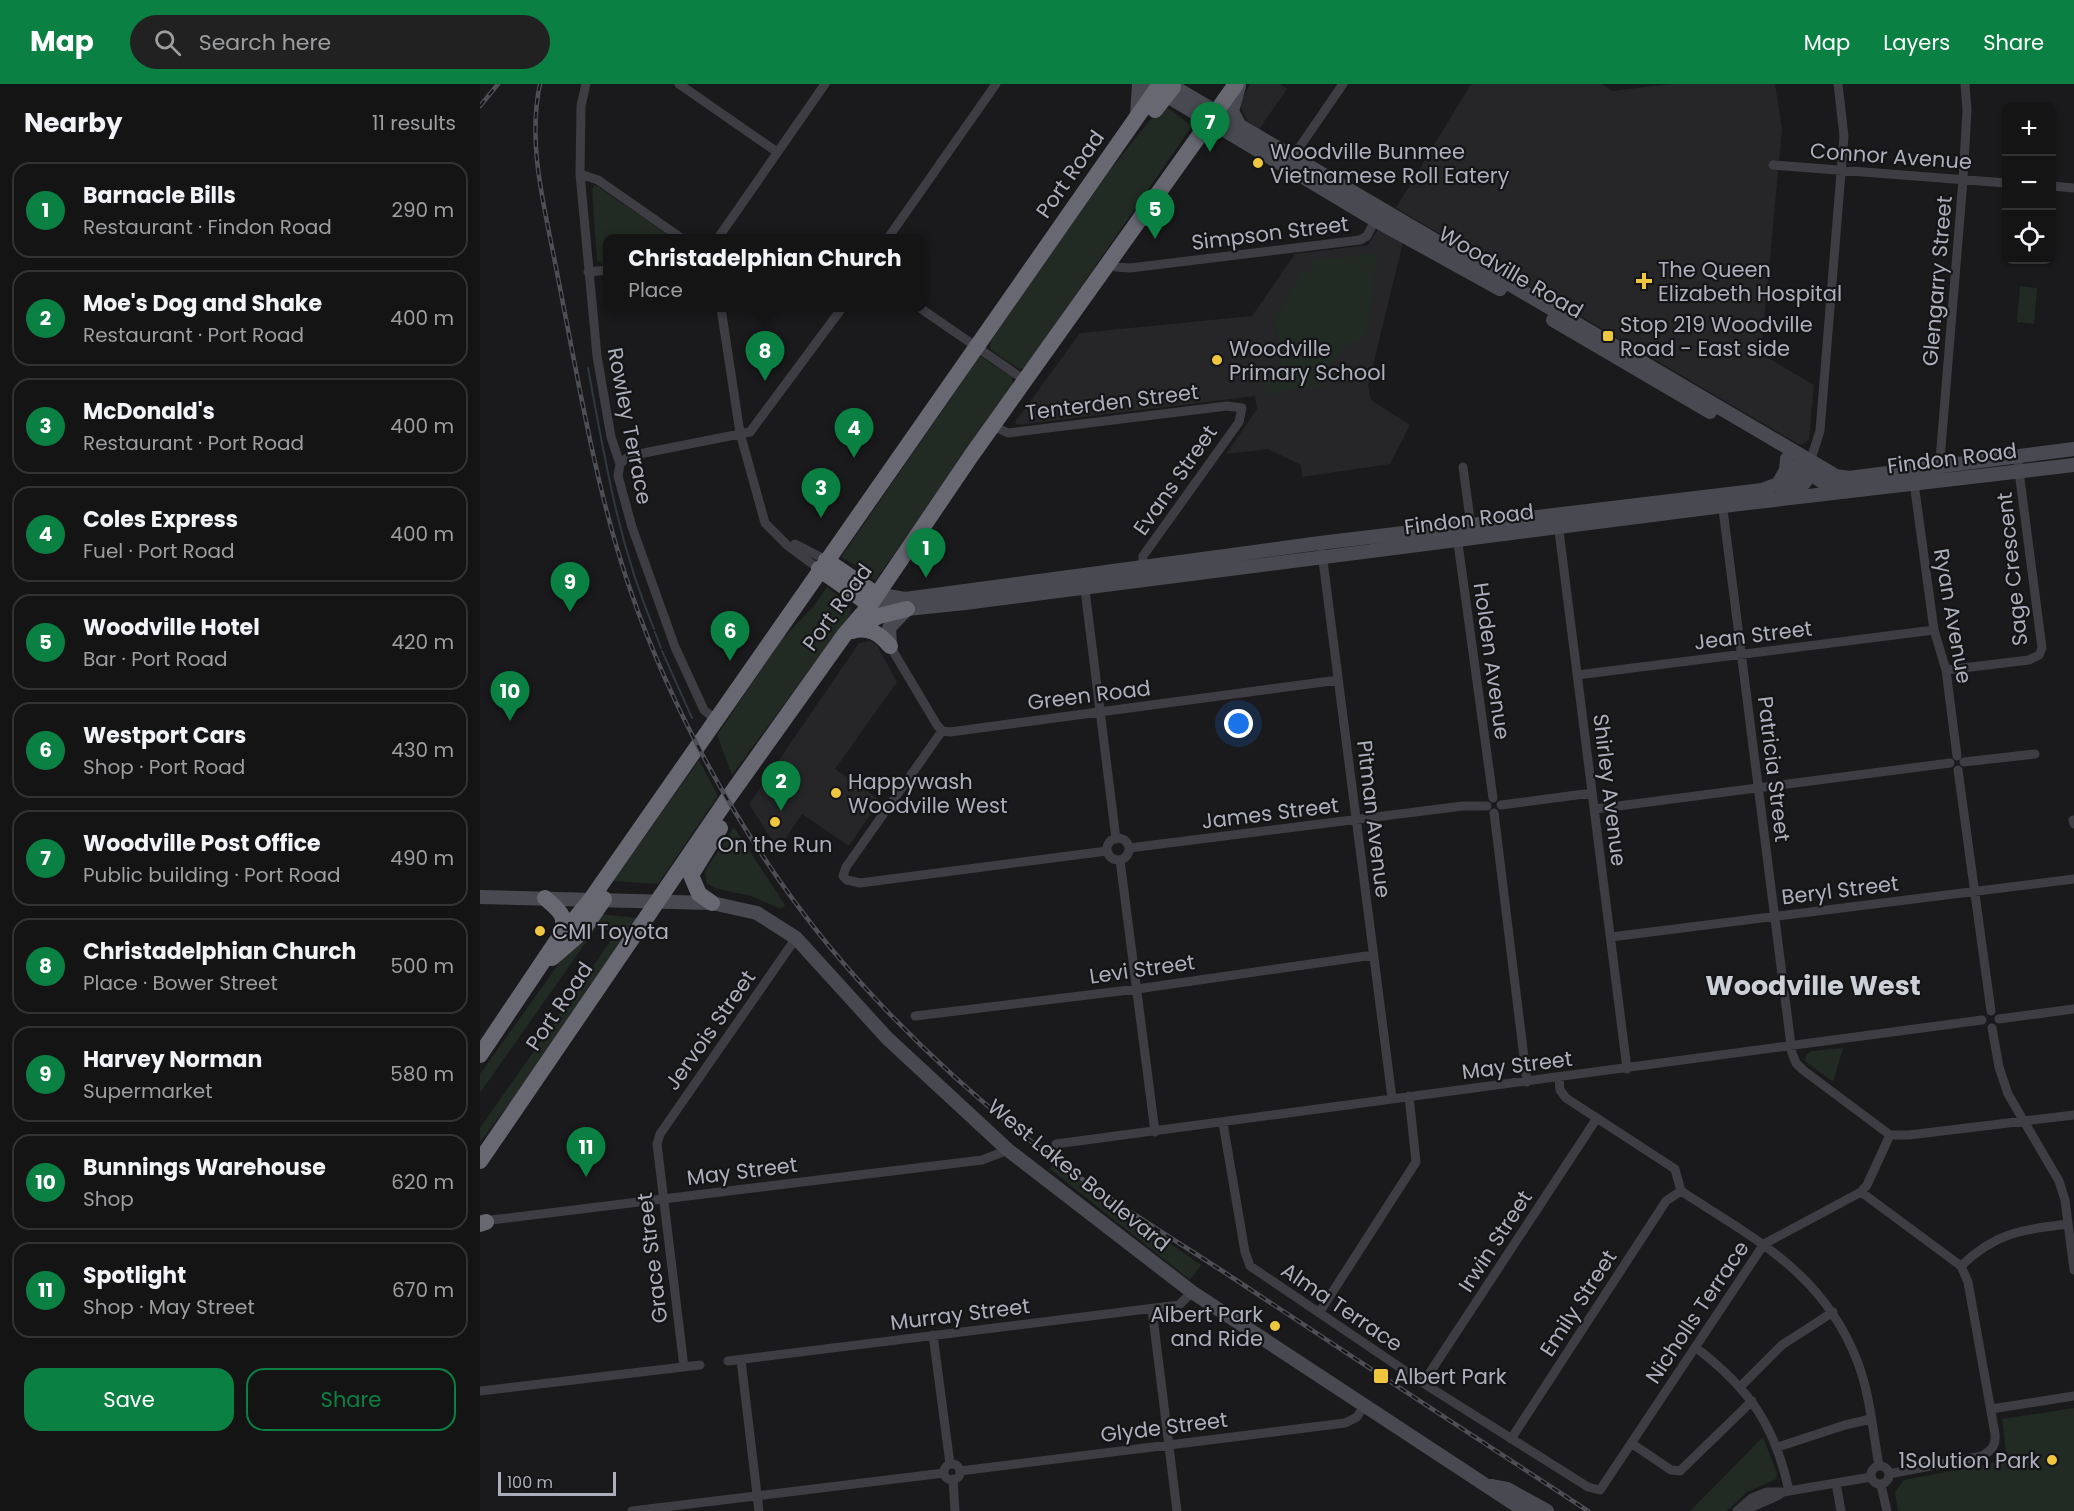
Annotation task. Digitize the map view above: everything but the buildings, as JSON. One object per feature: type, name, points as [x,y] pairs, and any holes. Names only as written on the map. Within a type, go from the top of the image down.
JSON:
[{"type":"highway","name":"Port Road","points":[[480,1161],[791,710],[873,599],[993,426],[1238,84]]},
{"type":"highway","name":"Port Road","points":[[480,1055],[556,942],[598,899],[716,720],[823,564],[1137,117],[1162,87]]},
{"type":"highway","points":[[1107,160],[1134,137],[1162,87]]},
{"type":"highway","points":[[823,564],[873,599]]},
{"type":"highway","points":[[845,634],[906,604]]},
{"type":"highway","points":[[845,634],[868,629],[879,633],[891,646]]},
{"type":"highway","points":[[712,903],[699,894],[691,875],[794,721],[791,710]]},
{"type":"highway","points":[[545,898],[563,914],[565,924],[556,942]]},
{"type":"highway","points":[[541,964],[561,953],[581,933],[598,899]]},
{"type":"main road","points":[[1137,117],[1139,84]]},
{"type":"main road","points":[[1238,84],[1232,111],[1240,127]]},
{"type":"main road","name":"Woodville Road","points":[[1162,87],[1213,118],[1223,127],[1289,162],[1811,468],[1826,484],[1856,491]]},
{"type":"main road","name":"Woodville Road","points":[[1213,118],[1240,127],[1289,162]]},
{"type":"main road","name":"Woodville Road","points":[[1378,214],[1787,459],[1811,468]]},
{"type":"main road","name":"Findon Road","points":[[873,599],[906,604],[1084,581],[1143,581],[1322,559],[1457,535],[1777,493],[1856,491],[1914,483],[1939,473],[2017,456],[2074,450]]},
{"type":"main road","points":[[1777,493],[1786,470],[1787,459]]},
{"type":"main road","name":"Findon Road","points":[[1777,493],[1811,468],[1849,478],[1939,473],[2019,472],[2074,465]]},
{"type":"main road","name":"Findon Road","points":[[1084,581],[1141,566],[1320,543],[1457,535],[1471,526],[1558,522]]},
{"type":"main road","points":[[891,646],[890,628],[906,604],[895,591],[894,568]]},
{"type":"main road","name":"West Lakes Boulevard","points":[[480,897],[712,903],[758,913],[796,938],[887,1038],[1008,1150],[1192,1292],[1491,1486],[1502,1498],[1525,1511]]},
{"type":"main road","name":"West Lakes Boulevard","points":[[1491,1486],[1507,1489],[1547,1511]]},
{"type":"street","name":"Rowley Terrace","points":[[586,84],[581,106],[580,174],[597,356],[611,437],[620,464],[618,476],[652,588],[675,647],[704,710],[716,720]]},
{"type":"street","points":[[679,84],[777,152]]},
{"type":"street","points":[[721,234],[825,84]]},
{"type":"street","points":[[891,234],[996,84]]},
{"type":"street","points":[[1289,162],[1343,84]]},
{"type":"street","points":[[1811,468],[1822,440],[1820,431],[1844,136],[1838,84]]},
{"type":"street","name":"Glengarry Street","points":[[1939,473],[1964,180],[1967,110],[1965,84]]},
{"type":"street","name":"Connor Avenue","points":[[1773,165],[2002,183]]},
{"type":"street","points":[[580,174],[598,180],[675,234]]},
{"type":"street","points":[[2056,186],[2074,188]]},
{"type":"street","name":"Simpson Street","points":[[1110,263],[1116,267],[1130,268],[1360,240],[1367,236],[1378,214]]},
{"type":"street","points":[[588,272],[603,270]]},
{"type":"street","points":[[722,312],[740,433],[765,523],[784,541],[823,564]]},
{"type":"street","points":[[620,464],[629,456],[750,432],[839,312]]},
{"type":"street","points":[[926,312],[1026,381]]},
{"type":"street","name":"Tenterden Street","points":[[993,426],[1008,433],[1237,406]]},
{"type":"street","name":"Evans Street","points":[[1143,581],[1141,566],[1143,556],[1239,422],[1243,412],[1242,408],[1237,406]]},
{"type":"street","points":[[2074,443],[2074,450]]},
{"type":"street","name":"Sage Crescent","points":[[1946,670],[2029,660],[2039,655],[2041,640],[2017,456]]},
{"type":"street","points":[[1463,467],[1471,526]]},
{"type":"street","name":"Ryan Avenue","points":[[1914,483],[1934,630],[1946,670],[1991,1011]]},
{"type":"street","name":"Patricia Street","points":[[1722,501],[1791,1046]]},
{"type":"street","name":"Shirley Avenue","points":[[1558,522],[1628,1069]]},
{"type":"street","name":"Holden Avenue","points":[[1457,535],[1493,798]]},
{"type":"street","name":"Pitman Avenue","points":[[1320,543],[1392,1098]]},
{"type":"street","points":[[1084,581],[1116,839]]},
{"type":"street","name":"Jean Street","points":[[1577,675],[1934,630]]},
{"type":"street","points":[[891,646],[942,731],[846,867],[843,876],[847,880],[860,883],[1107,851]]},
{"type":"street","name":"Green Road","points":[[942,731],[1338,680]]},
{"type":"street","points":[[1595,809],[2035,754]]},
{"type":"street","points":[[1502,805],[1593,793]]},
{"type":"street","points":[[1502,805],[1499,800],[1493,798],[1488,801],[1527,1082]]},
{"type":"street","points":[[1490,809],[1499,810],[1502,805]]},
{"type":"street","name":"James Street","points":[[1129,848],[1463,806],[1490,809]]},
{"type":"street","points":[[1116,839],[1126,842],[1129,848],[1127,854],[1120,860],[1110,857],[1107,851],[1110,842],[1116,839]]},
{"type":"street","points":[[1120,860],[1155,1132]]},
{"type":"street","name":"Beryl Street","points":[[1611,937],[2074,879]]},
{"type":"street","name":"Jervois Street","points":[[657,1144],[660,1134],[796,938]]},
{"type":"street","name":"Levi Street","points":[[915,1016],[1137,989],[1373,955]]},
{"type":"street","points":[[1999,1019],[2074,1009]]},
{"type":"street","points":[[1991,1011],[1997,1013],[1999,1019],[1998,1024],[1992,1028],[1985,1026],[1982,1020],[1983,1015],[1991,1011]]},
{"type":"street","name":"May Street","points":[[1056,1144],[1982,1020]]},
{"type":"street","points":[[1992,1028],[1999,1067],[2008,1094],[2059,1181],[2074,1270]]},
{"type":"street","points":[[1791,1046],[1796,1063],[1803,1070],[1890,1135],[1909,1136],[2074,1115]]},
{"type":"street","points":[[1559,1078],[1560,1090],[1566,1098],[1675,1170],[1681,1191],[1764,1244],[1796,1269],[1833,1312],[1858,1364],[1879,1466]]},
{"type":"street","points":[[1319,1313],[1416,1162],[1409,1096]]},
{"type":"street","name":"Irwin Street","points":[[1423,1383],[1597,1118]]},
{"type":"street","name":"Alma Terrace","points":[[1223,1123],[1245,1252],[1250,1266],[1423,1383],[1588,1487],[1600,1490]]},
{"type":"street","points":[[1890,1135],[1867,1185],[1861,1192],[1961,1266],[1968,1282],[1995,1442],[1991,1450],[1982,1456],[1890,1474]]},
{"type":"street","name":"Grace Street","points":[[657,1144],[684,1367]]},
{"type":"street","name":"May Street","points":[[482,1222],[982,1160],[1008,1150]]},
{"type":"street","name":"Emily Street","points":[[1511,1439],[1667,1199],[1681,1191]]},
{"type":"street","name":"Nicholls Terrace","points":[[1600,1490],[1764,1244],[1861,1192]]},
{"type":"street","points":[[1961,1266],[1986,1245],[2017,1231],[2068,1224]]},
{"type":"street","name":"Murray Street","points":[[728,1361],[1179,1305],[1192,1292]]},
{"type":"street","points":[[1152,1308],[1177,1511]]},
{"type":"street","points":[[1741,1386],[1782,1346],[1833,1312]]},
{"type":"street","points":[[933,1335],[950,1464]]},
{"type":"street","points":[[1695,1347],[1741,1386],[1752,1401],[1778,1448],[1786,1492]]},
{"type":"street","points":[[741,1360],[759,1511]]},
{"type":"street","points":[[480,1391],[700,1365]]},
{"type":"street","points":[[1991,1409],[2074,1396]]},
{"type":"street","points":[[1631,1443],[1671,1470],[1680,1471],[1752,1401]]},
{"type":"street","name":"Glyde Street","points":[[960,1471],[1345,1423],[1357,1418],[1365,1404]]},
{"type":"street","points":[[1778,1448],[1847,1424],[1871,1419]]},
{"type":"street","points":[[950,1464],[955,1465],[960,1471],[953,1479],[955,1511]]},
{"type":"street","points":[[950,1464],[944,1468],[944,1473],[948,1479],[953,1479]]},
{"type":"street","points":[[1881,1485],[1875,1483],[1871,1477],[1872,1470],[1879,1466],[1885,1467],[1890,1474]]},
{"type":"street","points":[[632,1511],[944,1473]]},
{"type":"street","points":[[1881,1485],[1888,1480],[1890,1474]]},
{"type":"street","points":[[1737,1511],[1752,1498],[1767,1492],[1786,1492],[1871,1477]]},
{"type":"street","points":[[1836,1483],[1841,1511]]},
{"type":"street","points":[[1881,1485],[1887,1511]]},
{"type":"street","points":[[1747,1511],[1762,1500],[1778,1497],[1786,1492]]},
{"type":"shaded area","points":[[1250,84],[1280,84],[1287,89],[1259,129],[1248,122],[1239,104]]},
{"type":"shaded area","name":"The Queen Elizabeth Hospital","points":[[1471,84],[1602,84],[1612,91],[1670,84],[1775,84],[1782,129],[1761,354],[1814,385],[1809,440],[1800,445],[1396,208]]},
{"type":"shaded area","points":[[1163,104],[1192,126],[1025,368],[1019,369],[991,350],[990,341],[1110,170]]},
{"type":"shaded area","points":[[594,185],[597,186],[667,234],[603,234],[602,264],[597,260],[592,191]]},
{"type":"shaded area","name":"Woodville Primary School","points":[[1379,228],[1403,242],[1368,386],[1371,400],[1410,425],[1390,464],[1302,477],[1301,465],[1268,449],[1226,454],[1257,409],[1255,396],[1017,425],[1015,422],[1080,333],[1252,316],[1295,254],[1368,245]]},
{"type":"shaded area","points":[[1377,254],[1367,333],[1344,349],[1321,374],[1322,386],[1265,394],[1264,378],[1281,363],[1276,317],[1302,272],[1312,270],[1312,260]]},
{"type":"shaded area","points":[[2020,286],[2037,288],[2034,324],[2017,322]]},
{"type":"shaded area","points":[[980,356],[1012,377],[1013,386],[875,581],[864,571],[866,567],[858,567],[841,557]]},
{"type":"shaded area","points":[[827,587],[851,606],[850,615],[732,775],[717,735],[782,639],[813,607]]},
{"type":"shaded area","points":[[870,641],[877,645],[897,682],[835,769],[880,800],[849,846],[802,814],[778,850],[749,804],[859,643]]},
{"type":"shaded area","points":[[699,760],[718,796],[658,884],[613,881]]},
{"type":"shaded area","points":[[734,827],[785,905],[781,909],[751,896],[718,889],[707,884],[705,871]]},
{"type":"shaded area","points":[[599,914],[638,918],[548,1053],[480,1142],[480,1128],[614,936],[605,928],[602,930],[596,928],[480,1093],[480,1074],[567,952]]},
{"type":"shaded area","points":[[1843,1048],[1833,1082],[1805,1061],[1806,1055],[1812,1051]]},
{"type":"shaded area","points":[[1054,1163],[1201,1265],[1190,1280],[1050,1169]]},
{"type":"shaded area","points":[[2074,1408],[2074,1511],[1898,1511],[1895,1492],[1904,1480],[2007,1460],[2002,1419]]},
{"type":"shaded area","points":[[1763,1437],[1777,1473],[1776,1479],[1747,1492],[1727,1511],[1690,1511]]},
{"type":"waterway","points":[[588,368],[622,533],[654,629]]},
{"type":"waterway","points":[[655,632],[661,648]]},
{"type":"waterway","points":[[662,651],[692,718]]},
{"type":"railway","points":[[480,106],[498,84]]},
{"type":"railway","points":[[540,84],[535,126],[541,189],[589,434],[607,514],[622,566],[651,646],[701,753],[763,856],[797,905],[833,951],[907,1032],[944,1068],[1023,1135],[1126,1209],[1588,1511]]},
{"type":"place","name":"Woodville Post Office","points":[[1210,152]]},
{"type":"place","name":"Woodville Bunmee Vietnamese Roll Eatery","points":[[1258,163]]},
{"type":"place","name":"Woodville Hotel","points":[[1155,239]]},
{"type":"place","name":"The Queen Elizabeth Hospital","points":[[1644,281]]},
{"type":"place","name":"Stop 219 Woodville Road - East side","points":[[1608,336]]},
{"type":"place","name":"Woodville Primary School","points":[[1217,360]]},
{"type":"place","name":"Christadelphian Church","points":[[765,381]]},
{"type":"place","name":"Coles Express","points":[[854,458]]},
{"type":"place","name":"McDonald's","points":[[821,518]]},
{"type":"place","name":"Barnacle Bills","points":[[926,578]]},
{"type":"place","name":"Harvey Norman","points":[[570,612]]},
{"type":"place","name":"Westport Cars","points":[[730,661]]},
{"type":"place","name":"Bunnings Warehouse","points":[[510,721]]},
{"type":"place","name":"Happywash Woodville West","points":[[836,793]]},
{"type":"place","name":"Moe's Dog and Shake","points":[[781,811]]},
{"type":"place","name":"On the Run","points":[[775,822]]},
{"type":"place","name":"CMI Toyota","points":[[540,931]]},
{"type":"place","name":"Spotlight","points":[[586,1177]]},
{"type":"place","name":"Albert Park and Ride","points":[[1275,1326]]},
{"type":"place","name":"Albert Park","points":[[1381,1376]]},
{"type":"place","name":"1Solution Park","points":[[2052,1460]]},
{"type":"district","name":"Woodville West","points":[[1813,985]]}]
